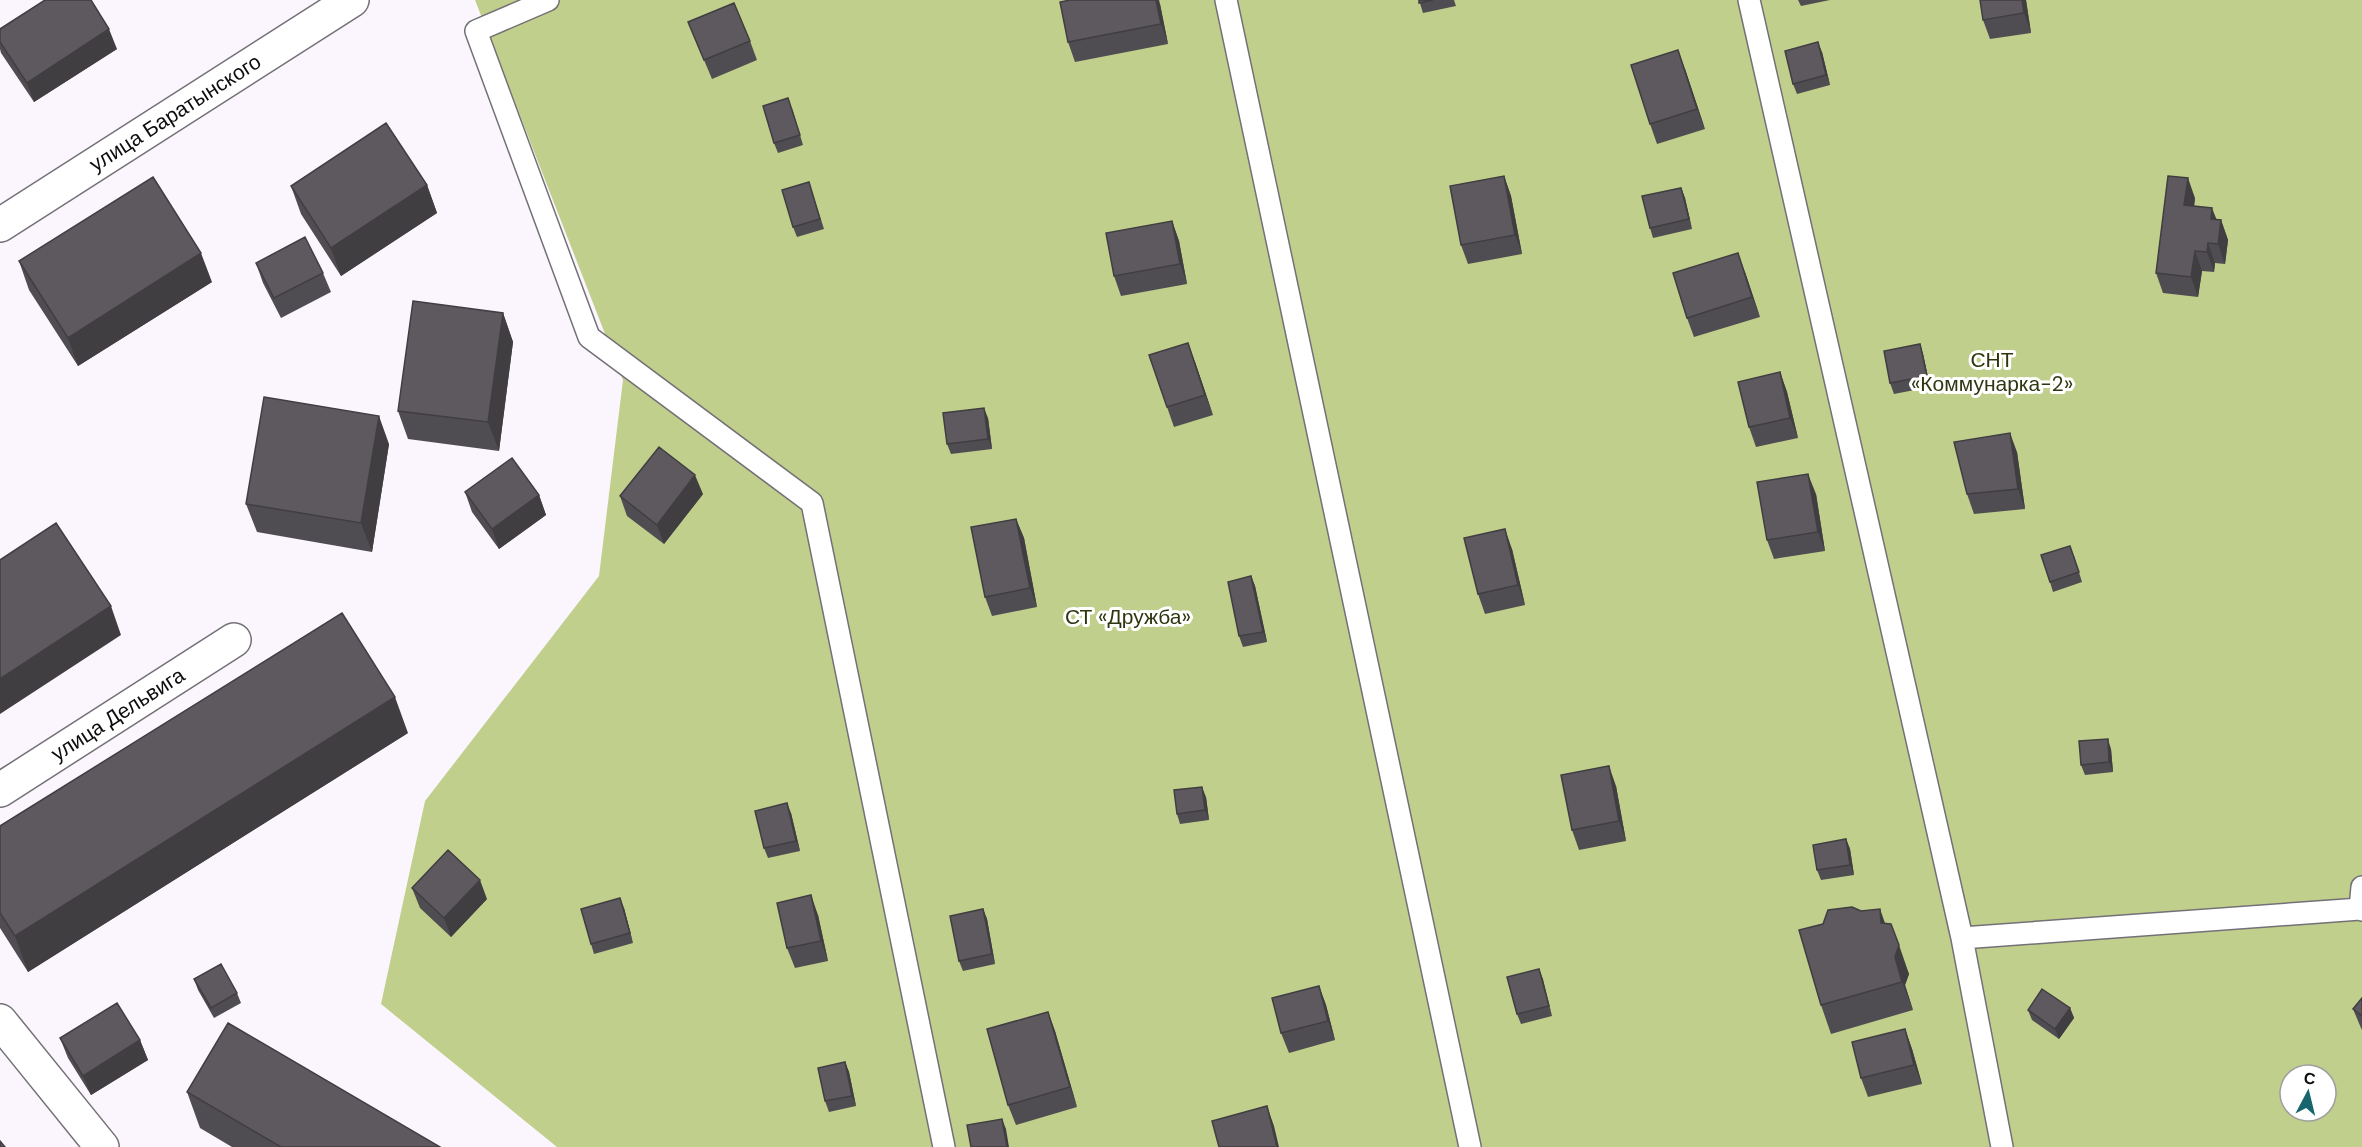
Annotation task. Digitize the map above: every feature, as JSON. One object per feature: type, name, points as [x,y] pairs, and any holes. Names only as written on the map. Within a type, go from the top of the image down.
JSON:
[{"type":"street","name":"улица Баратынского","points":[[0,225],[352,0]]},
{"type":"street","name":"улица Дельвига","points":[[0,790],[234,640]]},
{"type":"street","points":[[0,1020],[102,1147]]},
{"type":"lane","points":[[548,0],[476,31],[589,337],[812,503],[944,1147]]},
{"type":"lane","points":[[1227,0],[1470,1147]]},
{"type":"lane","points":[[1749,0],[1962,938],[2002,1147]]},
{"type":"lane","points":[[1962,938],[2361,909],[2362,887]]},
{"type":"green space","name":"СТ «Дружба»","points":[[475,0],[2362,0],[2362,1147],[557,1147],[381,1004],[425,801],[599,576],[623,380]]},
{"type":"building","points":[[45,0],[91,0],[109,29],[27,83],[0,42],[0,29]]},
{"type":"building","points":[[1156,0],[1161,24],[1068,42],[1060,2]]},
{"type":"building","points":[[1980,0],[2022,0],[2024,13],[1983,20]]},
{"type":"building","points":[[734,3],[750,41],[704,60],[688,22]]},
{"type":"building","points":[[1818,42],[1826,75],[1793,84],[1785,51]]},
{"type":"building","points":[[1678,50],[1697,109],[1650,124],[1631,65]]},
{"type":"building","points":[[788,98],[800,135],[774,143],[763,106]]},
{"type":"building","points":[[386,123],[427,185],[331,248],[291,186]]},
{"type":"building","points":[[1504,176],[1515,235],[1461,245],[1450,186]]},
{"type":"building","points":[[2168,176],[2188,178],[2184,205],[2212,208],[2211,219],[2221,220],[2218,244],[2208,243],[2207,252],[2195,251],[2191,277],[2156,273]]},
{"type":"building","points":[[153,177],[201,253],[68,338],[19,261]]},
{"type":"building","points":[[809,182],[820,219],[793,227],[782,190]]},
{"type":"building","points":[[1681,188],[1689,219],[1650,228],[1642,196]]},
{"type":"building","points":[[1172,221],[1180,264],[1114,276],[1106,233]]},
{"type":"building","points":[[305,237],[323,273],[274,298],[256,263]]},
{"type":"building","points":[[1738,253],[1752,297],[1687,318],[1673,273]]},
{"type":"building","points":[[413,301],[503,313],[488,422],[398,411]]},
{"type":"building","points":[[1188,343],[1205,395],[1167,407],[1149,355]]},
{"type":"building","points":[[1920,344],[1927,376],[1890,383],[1884,351]]},
{"type":"building","points":[[1780,372],[1790,418],[1749,427],[1738,382]]},
{"type":"building","points":[[264,397],[379,416],[361,523],[246,504]]},
{"type":"building","points":[[984,408],[988,439],[947,444],[943,413]]},
{"type":"building","points":[[2010,433],[2018,489],[1967,494],[1954,442]]},
{"type":"building","points":[[659,447],[695,475],[657,525],[620,496]]},
{"type":"building","points":[[512,458],[539,495],[492,529],[465,492]]},
{"type":"building","points":[[1808,474],[1818,532],[1767,540],[1757,482]]},
{"type":"building","points":[[1016,519],[1030,588],[985,597],[971,527]]},
{"type":"building","points":[[56,523],[111,606],[0,679],[0,560]]},
{"type":"building","points":[[1505,529],[1518,585],[1478,594],[1464,538]]},
{"type":"building","points":[[2070,546],[2079,572],[2050,582],[2041,555]]},
{"type":"building","points":[[1251,576],[1263,632],[1239,636],[1228,582]]},
{"type":"building","points":[[342,613],[395,697],[15,936],[0,913],[0,826]]},
{"type":"building","points":[[2108,739],[2109,762],[2081,765],[2079,741]]},
{"type":"building","points":[[1609,766],[1619,821],[1572,830],[1561,775]]},
{"type":"building","points":[[1202,787],[1205,810],[1177,814],[1174,790]]},
{"type":"building","points":[[787,803],[796,841],[764,848],[755,811]]},
{"type":"building","points":[[1846,839],[1850,865],[1817,870],[1813,845]]},
{"type":"building","points":[[448,850],[480,880],[444,918],[412,888]]},
{"type":"building","points":[[811,895],[821,941],[787,948],[777,903]]},
{"type":"building","points":[[620,898],[630,933],[591,944],[581,909]]},
{"type":"building","points":[[1852,907],[1861,911],[1880,909],[1881,923],[1891,924],[1899,945],[1895,957],[1902,982],[1821,1005],[1799,930],[1823,924],[1828,910]]},
{"type":"building","points":[[983,909],[992,954],[959,961],[950,916]]},
{"type":"building","points":[[221,964],[237,993],[211,1008],[194,979]]},
{"type":"building","points":[[1539,969],[1549,1006],[1517,1014],[1507,977]]},
{"type":"building","points":[[1319,986],[1328,1021],[1281,1033],[1272,998]]},
{"type":"building","points":[[2042,989],[2070,1008],[2055,1029],[2028,1010]]},
{"type":"building","points":[[2362,998],[2362,1016],[2353,1009]]},
{"type":"building","points":[[117,1003],[140,1040],[83,1076],[60,1038]]},
{"type":"building","points":[[1048,1012],[1070,1087],[1008,1105],[987,1029]]},
{"type":"building","points":[[228,1023],[440,1147],[281,1147],[187,1092]]},
{"type":"building","points":[[1905,1029],[1914,1065],[1861,1078],[1852,1042]]},
{"type":"building","points":[[845,1062],[852,1096],[825,1101],[818,1068]]},
{"type":"building","points":[[1267,1106],[1277,1147],[1219,1147],[1212,1121]]},
{"type":"building","points":[[1002,1119],[1007,1147],[971,1147],[967,1125]]},
{"type":"park label","name":"СНТ «Коммунарка-2»","points":[[1992,372]]}]
